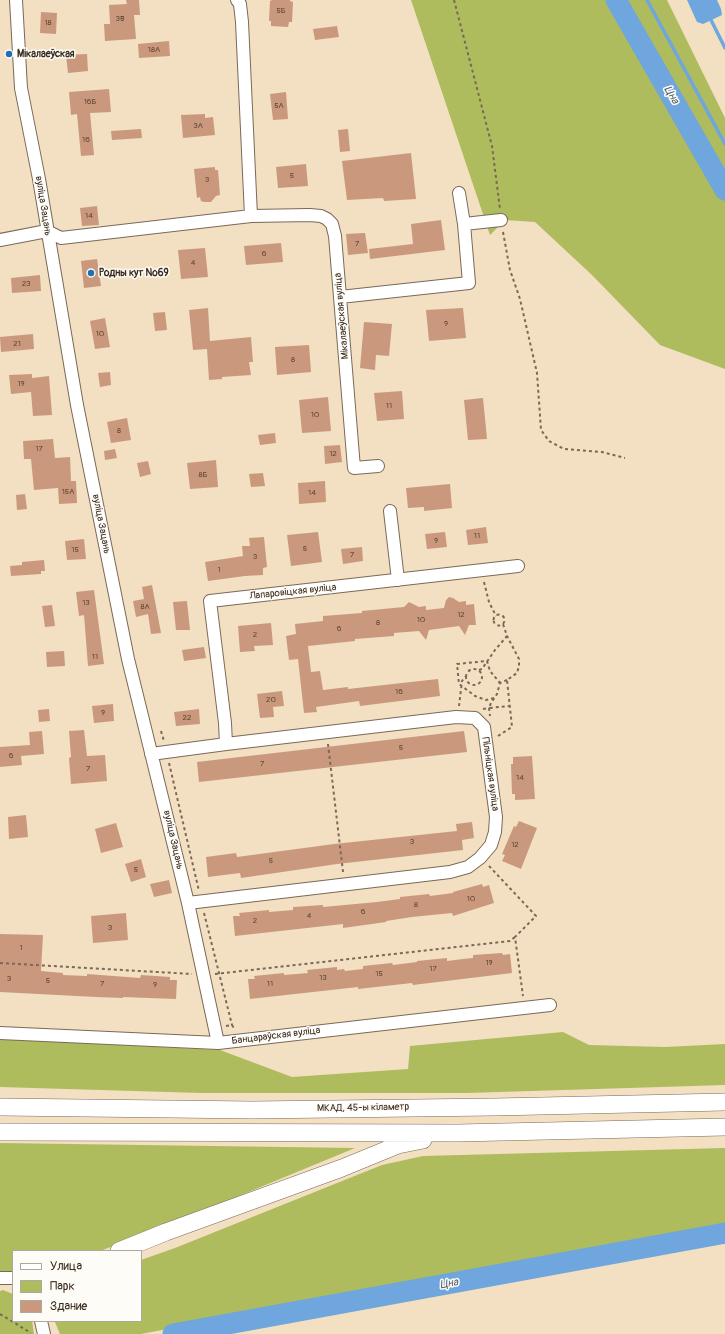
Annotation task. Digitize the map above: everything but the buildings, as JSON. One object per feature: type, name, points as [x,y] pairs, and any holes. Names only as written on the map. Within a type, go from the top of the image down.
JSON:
[{"type":"highway","name":"МКАД, 45-ы кіламетр","points":[[0,1107],[252,1110],[725,1102]]},
{"type":"highway","points":[[0,1132],[458,1133],[725,1127]]},
{"type":"highway","points":[[121,1250],[166,1232],[342,1168],[398,1145],[458,1133]]},
{"type":"street","name":"вуліца Зацань","points":[[16,0],[21,88],[39,179],[82,428],[128,659],[188,903],[200,975],[216,1028],[218,1043]]},
{"type":"street","points":[[237,0],[240,4],[242,22],[252,216]]},
{"type":"street","points":[[340,297],[469,283],[460,193]]},
{"type":"street","name":"Мікалаеўская вуліца","points":[[47,232],[61,238],[252,216],[310,215],[321,216],[330,222],[334,229],[335,236],[354,468],[378,466]]},
{"type":"street","points":[[464,224],[501,220]]},
{"type":"street","points":[[0,240],[47,232]]},
{"type":"street","points":[[390,511],[398,580]]},
{"type":"street","name":"Лапаровіцкая вуліца","points":[[226,744],[225,723],[210,602],[518,566]]},
{"type":"street","name":"Пільніцкая вуліца","points":[[151,754],[456,717],[474,718],[484,727],[496,816],[495,832],[491,845],[480,858],[468,866],[450,872],[188,903]]},
{"type":"street","name":"Банцараўская вуліца","points":[[0,1033],[218,1043],[550,1005]]},
{"type":"street","points":[[0,1278],[12,1278]]},
{"type":"street","points":[[41,1322],[44,1334]]},
{"type":"path","points":[[454,0],[492,146],[501,220],[510,270],[520,299],[537,373],[541,430],[549,441],[564,449],[602,452],[625,458]]},
{"type":"path","points":[[482,570],[489,602],[496,616],[494,619],[495,624],[500,626],[503,624]]},
{"type":"path","points":[[491,723],[489,708],[497,694],[500,683],[517,673],[519,666],[519,658],[507,636],[503,624],[505,620],[503,616],[496,616]]},
{"type":"path","points":[[456,717],[462,681],[467,673],[471,669],[482,669],[507,636]]},
{"type":"path","points":[[487,662],[490,671],[500,683]]},
{"type":"path","points":[[487,662],[457,664],[459,684],[469,693],[480,698],[486,700],[494,698]]},
{"type":"path","points":[[466,676],[470,684],[478,684],[483,678],[479,670]]},
{"type":"path","points":[[485,739],[497,737],[512,727],[506,680]]},
{"type":"path","points":[[476,710],[510,706]]},
{"type":"path","points":[[161,731],[219,974],[232,1025],[235,1030]]},
{"type":"path","points":[[327,732],[344,884]]},
{"type":"path","points":[[0,963],[200,975],[510,941],[536,916],[480,858]]},
{"type":"path","points":[[515,937],[523,995],[521,1000]]},
{"type":"path","points":[[216,1028],[232,1025]]},
{"type":"path","points":[[0,1314],[12,1321]]},
{"type":"path","points":[[14,1322],[34,1334]]},
{"type":"green space","points":[[411,0],[667,0],[725,118],[725,369],[660,345],[592,275],[535,222],[505,220],[490,235]]},
{"type":"green space","points":[[563,1032],[589,1045],[665,1047],[725,1044],[725,1085],[467,1093],[201,1093],[0,1087],[0,1039],[220,1050],[292,1077],[408,1069],[410,1046]]},
{"type":"green space","points":[[0,1143],[355,1148],[164,1227],[103,1250],[12,1250],[12,1271],[0,1272]]},
{"type":"green space","points":[[725,1148],[725,1223],[141,1334],[60,1334],[55,1322],[142,1322],[142,1260],[175,1248],[382,1165],[423,1156]]},
{"type":"green space","points":[[3,1290],[12,1294],[12,1322],[32,1322],[34,1334],[0,1334],[0,1291]]},
{"type":"water","points":[[687,0],[717,0],[722,15],[703,24],[697,22]]},
{"type":"waterway","name":"Цна","points":[[616,0],[725,190]]},
{"type":"waterway","points":[[647,0],[725,144]]},
{"type":"waterway","points":[[711,20],[725,48]]},
{"type":"waterway","name":"Цна","points":[[173,1334],[725,1233]]},
{"type":"place","name":"Мікалаеўская","points":[[9,54]]},
{"type":"place","name":"Родны кут №69","points":[[91,273]]}]
